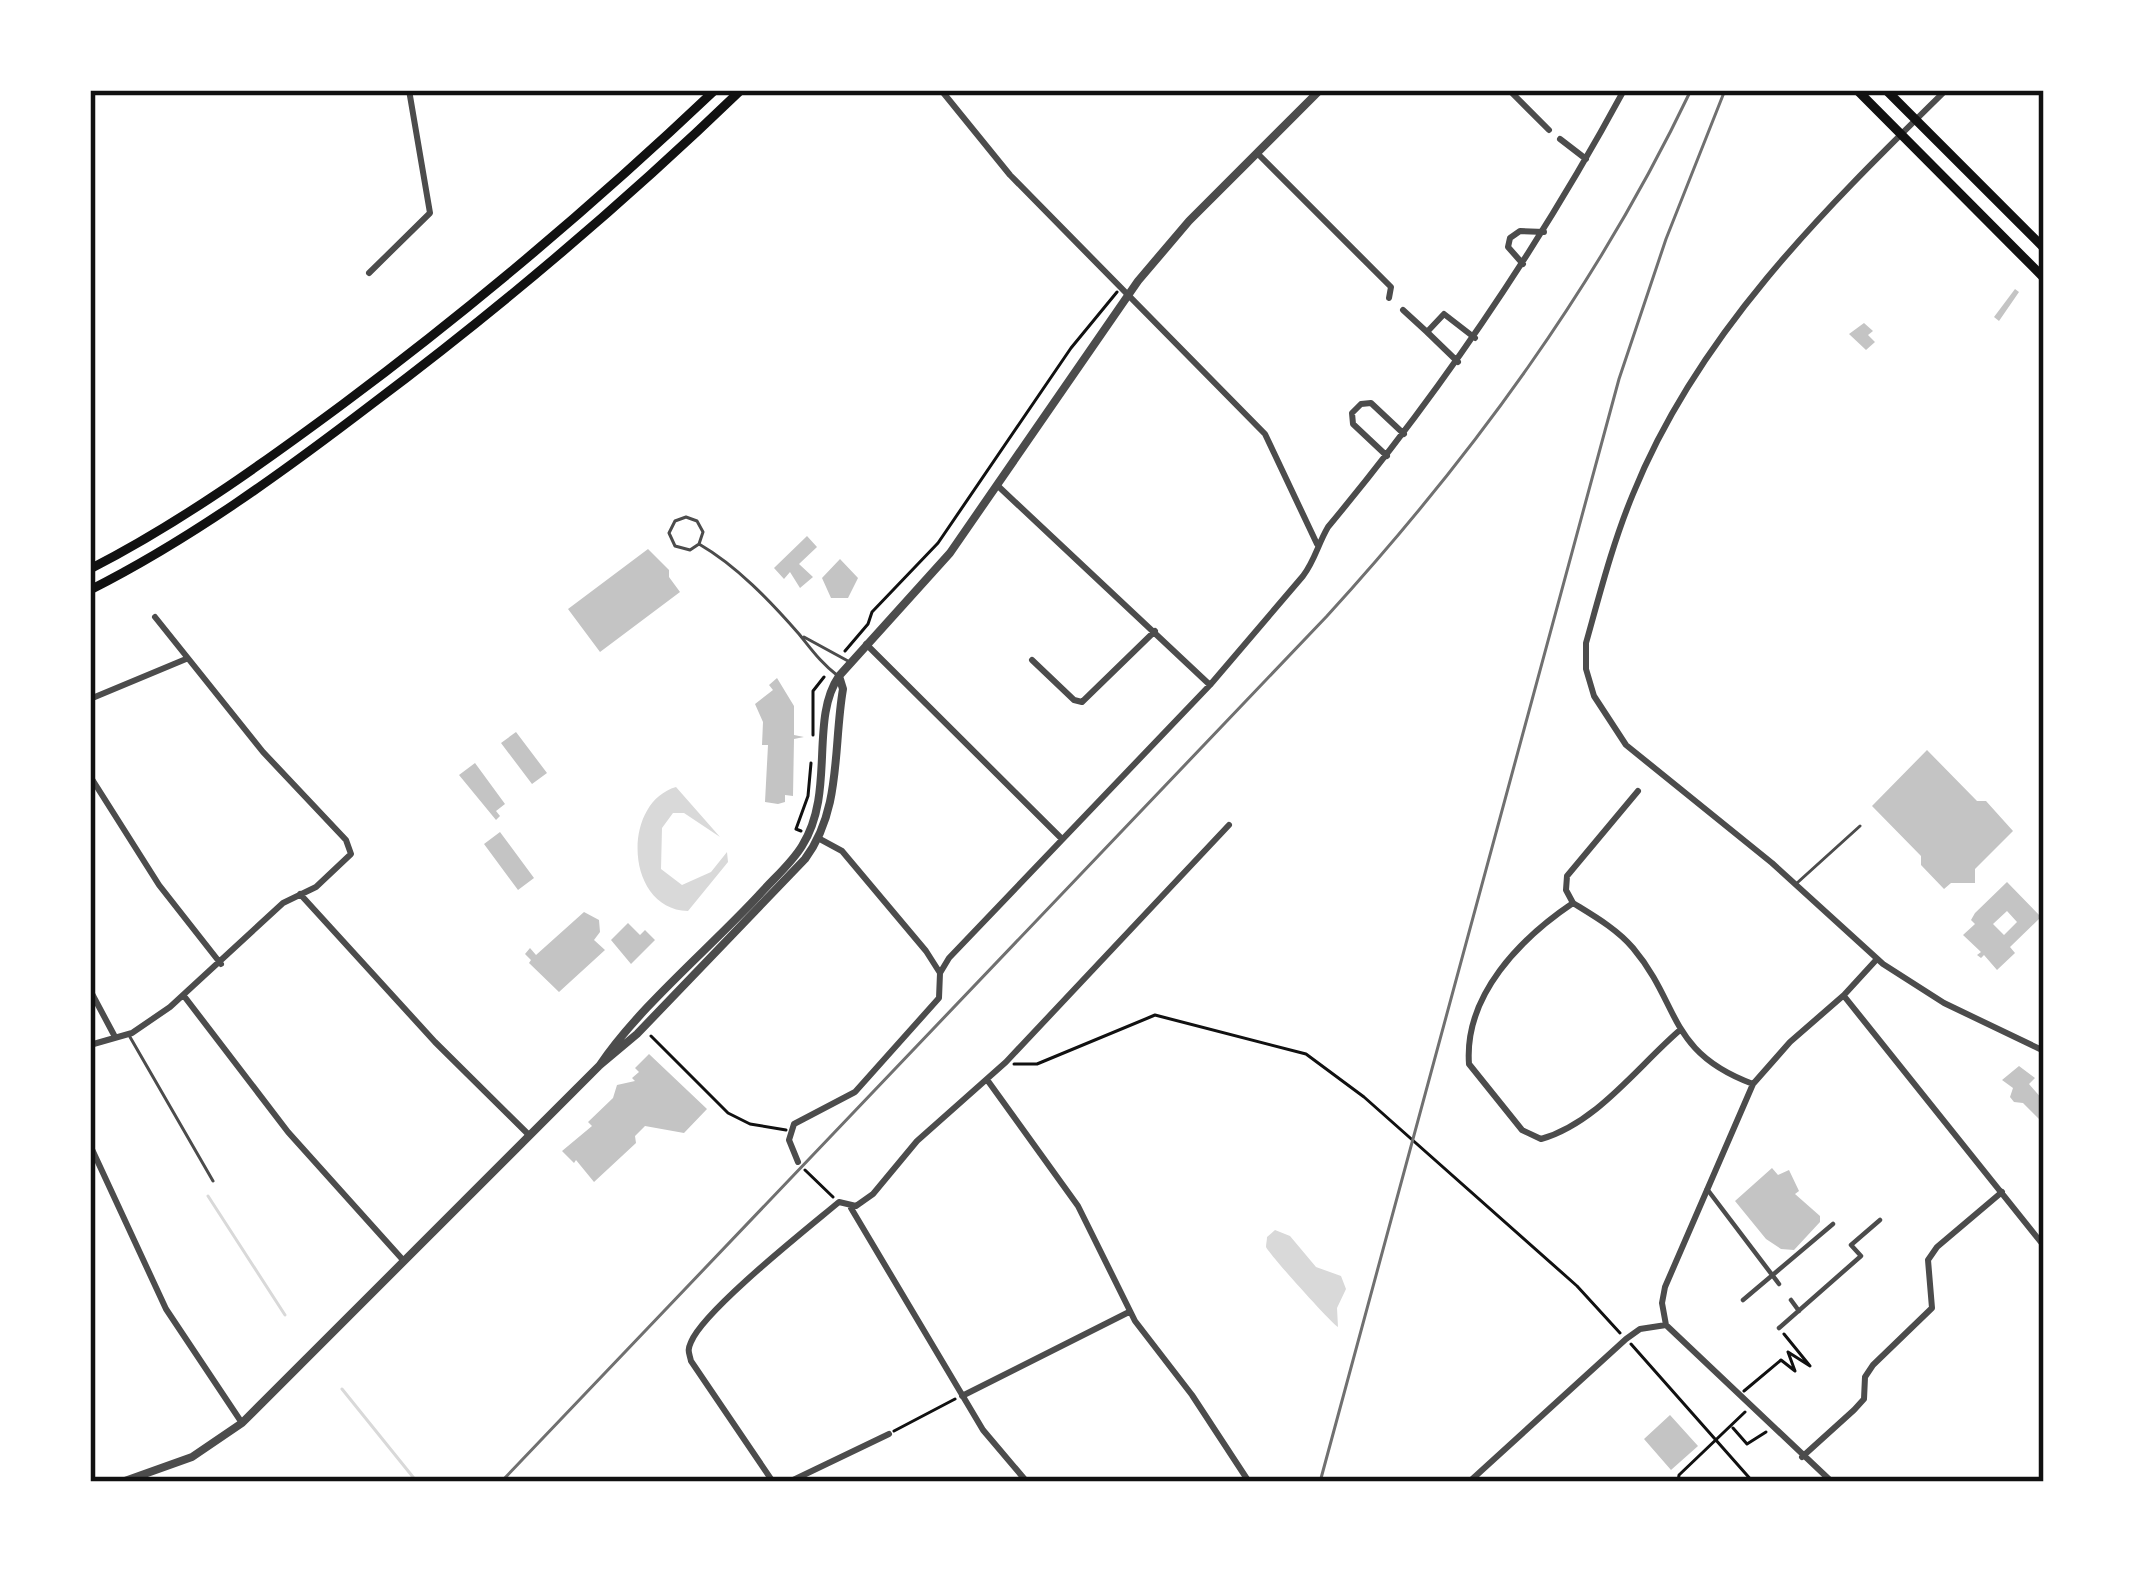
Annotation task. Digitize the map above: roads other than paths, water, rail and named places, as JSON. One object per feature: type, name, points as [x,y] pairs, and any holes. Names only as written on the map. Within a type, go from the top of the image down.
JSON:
[{"type":"main road","points":[[90,569],[188,513],[378,378],[554,236],[715,90]]},
{"type":"main road","points":[[90,590],[228,508],[391,391],[539,272],[741,90]]},
{"type":"main road","points":[[1857,90],[2044,278]]},
{"type":"main road","points":[[1886,90],[2044,248]]},
{"type":"street","points":[[369,273],[430,213],[409,90]]},
{"type":"street","points":[[941,90],[992,156],[1265,434],[1317,544]]},
{"type":"street","points":[[122,1482],[192,1457],[242,1423],[757,912],[814,836],[832,803],[843,688],[835,673],[933,574],[998,486],[1123,293],[1320,90]]},
{"type":"street","points":[[1509,90],[1550,130]]},
{"type":"street","points":[[798,1162],[790,1147],[790,1131],[802,1117],[854,1092],[939,998],[940,974],[949,958],[1210,685],[1304,576],[1315,560],[1317,544],[1458,362],[1545,232],[1624,90]]},
{"type":"street","points":[[1946,90],[1780,261],[1706,358],[1634,492],[1586,644],[1586,670],[1594,696],[1626,746],[1796,884],[1877,959],[1944,1003],[2044,1051]]},
{"type":"street","points":[[1560,139],[1586,159]]},
{"type":"street","points":[[1257,153],[1391,287],[1389,298]]},
{"type":"street","points":[[1523,264],[1508,247],[1510,238],[1520,231],[1545,232]]},
{"type":"street","points":[[1402,310],[1458,362]]},
{"type":"street","points":[[1427,332],[1444,314],[1475,338]]},
{"type":"street","points":[[1387,456],[1353,424],[1352,413],[1360,404],[1371,403],[1404,434]]},
{"type":"street","points":[[998,486],[1210,685]]},
{"type":"street","points":[[90,1045],[128,1034],[184,996],[288,898],[316,887],[351,851],[155,617]]},
{"type":"street","points":[[1032,660],[1074,700],[1082,702],[1155,632]]},
{"type":"street","points":[[866,644],[1062,838]]},
{"type":"street","points":[[90,698],[186,659]]},
{"type":"street","points":[[90,776],[159,885],[221,964]]},
{"type":"street","points":[[1638,791],[1567,876],[1566,890],[1573,903],[1632,946],[1680,1030],[1716,1067],[1753,1084]]},
{"type":"street","points":[[850,1207],[873,1194],[916,1141],[988,1081],[1229,825]]},
{"type":"street","points":[[814,836],[842,851],[940,974]]},
{"type":"street","points":[[600,1065],[618,1040],[814,836]]},
{"type":"street","points":[[300,894],[435,1042],[530,1135]]},
{"type":"street","points":[[1573,903],[1532,934],[1488,986],[1468,1056],[1473,1072],[1522,1130],[1541,1139],[1554,1136],[1611,1096],[1680,1030]]},
{"type":"street","points":[[1832,1482],[1666,1324],[1662,1303],[1753,1084],[1877,959]]},
{"type":"street","points":[[90,990],[115,1036]]},
{"type":"street","points":[[1844,995],[2044,1246]]},
{"type":"street","points":[[184,996],[288,1132],[404,1261]]},
{"type":"street","points":[[988,1081],[1078,1206],[1129,1312],[1192,1395],[1249,1482]]},
{"type":"street","points":[[90,1144],[166,1309],[242,1423]]},
{"type":"street","points":[[1707,1189],[1779,1284]]},
{"type":"street","points":[[1802,1457],[1855,1410],[1864,1399],[1865,1377],[1873,1365],[1932,1309],[1928,1260],[1937,1247],[2002,1192]]},
{"type":"street","points":[[773,1482],[691,1361],[690,1343],[714,1314],[839,1202],[850,1207],[996,1448],[1027,1482]]},
{"type":"street","points":[[1779,1328],[1861,1256],[1851,1244],[1880,1220]]},
{"type":"street","points":[[1743,1300],[1833,1224]]},
{"type":"street","points":[[1791,1300],[1799,1310]]},
{"type":"street","points":[[962,1396],[1129,1312]]},
{"type":"street","points":[[1468,1482],[1626,1339],[1640,1329],[1666,1324]]},
{"type":"street","points":[[789,1482],[889,1434]]},
{"type":"lane","points":[[686,517],[698,521],[703,532],[699,544],[690,550],[675,546],[669,533],[675,521],[686,517]]},
{"type":"lane","points":[[699,544],[724,560],[835,673]]},
{"type":"lane","points":[[800,635],[846,658]]},
{"type":"lane","points":[[1796,884],[1860,826]]},
{"type":"lane","points":[[128,1034],[213,1181]]},
{"type":"waterway","points":[[208,1196],[285,1315]]},
{"type":"waterway","points":[[342,1389],[417,1482]]},
{"type":"railway","points":[[501,1482],[1380,556],[1481,431],[1573,300],[1655,162],[1691,90]]},
{"type":"railway","points":[[1320,1482],[1619,379],[1666,239],[1725,90]]}]
